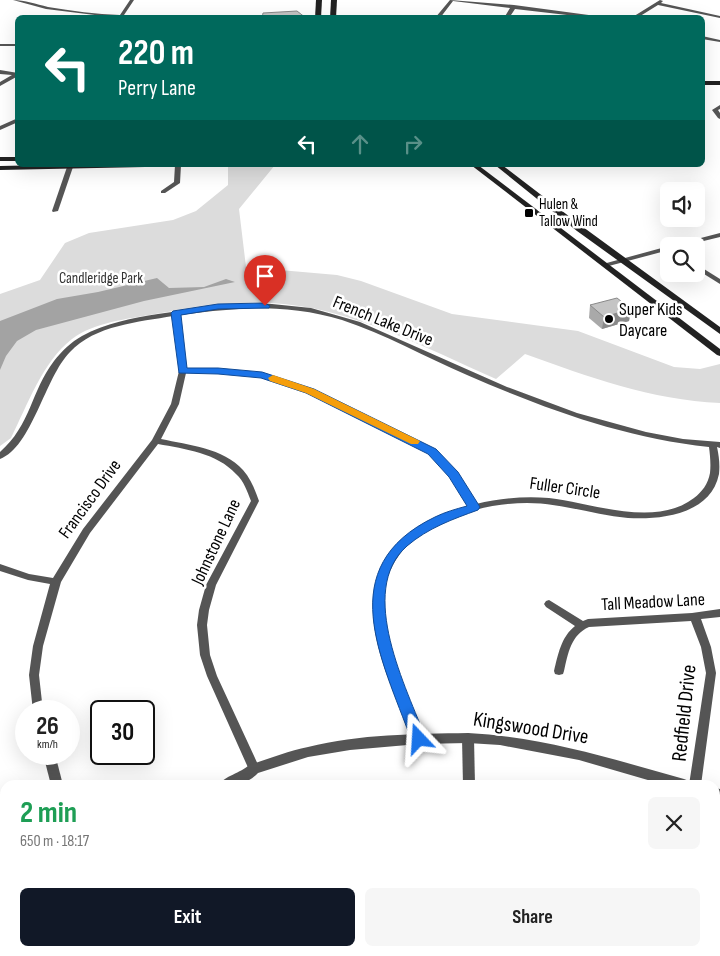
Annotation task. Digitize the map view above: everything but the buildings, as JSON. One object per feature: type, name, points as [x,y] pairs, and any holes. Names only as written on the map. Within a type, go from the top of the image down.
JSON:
[{"type":"main road","points":[[318,15],[319,0]]},
{"type":"main road","points":[[333,15],[334,0]]},
{"type":"main road","points":[[705,83],[720,83]]},
{"type":"main road","points":[[705,90],[720,90]]},
{"type":"main road","points":[[0,158],[15,159]]},
{"type":"main road","points":[[0,168],[70,167]]},
{"type":"main road","points":[[477,167],[720,353]]},
{"type":"main road","points":[[481,170],[491,167]]},
{"type":"main road","points":[[501,167],[720,332]]},
{"type":"main road","points":[[542,218],[562,214]]},
{"type":"street","points":[[15,0],[64,10],[104,15]]},
{"type":"street","points":[[121,15],[132,0]]},
{"type":"street","points":[[440,15],[452,0],[586,15]]},
{"type":"street","points":[[639,15],[662,0]]},
{"type":"street","points":[[657,3],[720,17]]},
{"type":"street","points":[[508,15],[514,6]]},
{"type":"street","points":[[58,15],[64,10]]},
{"type":"street","points":[[705,38],[720,41]]},
{"type":"street","points":[[706,44],[712,39]]},
{"type":"street","points":[[0,45],[15,45]]},
{"type":"street","points":[[0,72],[15,74]]},
{"type":"street","points":[[0,84],[15,75]]},
{"type":"street","points":[[718,108],[716,112],[720,117]]},
{"type":"street","points":[[0,128],[15,121]]},
{"type":"street","points":[[55,211],[70,167]]},
{"type":"street","points":[[163,192],[177,183],[179,178],[178,167]]},
{"type":"street","points":[[705,239],[720,235]]},
{"type":"street","points":[[605,265],[660,250]]},
{"type":"street","points":[[705,272],[720,282]]},
{"type":"street","name":"French Lake Drive","points":[[0,456],[22,435],[51,372],[67,348],[91,334],[111,326],[218,306],[252,305],[297,308],[333,315],[515,393],[577,417],[676,441],[717,445]]},
{"type":"street","name":"Francisco Drive","points":[[37,700],[34,675],[36,656],[49,601],[56,582],[86,531],[156,441],[175,404],[183,371],[176,313]]},
{"type":"street","points":[[183,371],[218,371],[262,375],[310,391],[432,451],[454,474],[474,507]]},
{"type":"street","name":"Johnstone Lane","points":[[156,441],[216,455],[236,468],[251,487],[255,501],[212,585],[204,610],[202,625],[206,655],[212,676],[254,769]]},
{"type":"street","name":"Fuller Circle","points":[[419,739],[385,650],[378,615],[379,590],[390,559],[403,543],[438,520],[490,503],[530,500],[548,501],[634,516],[674,512],[701,498],[708,489],[715,466],[717,445]]},
{"type":"street","points":[[0,567],[28,577],[56,582]]},
{"type":"street","points":[[549,604],[581,625]]},
{"type":"street","name":"Tall Meadow Lane","points":[[559,672],[564,648],[570,635],[581,625],[596,621],[695,617],[720,613]]},
{"type":"street","name":"Redfield Drive","points":[[695,617],[706,647],[711,672],[696,780]]},
{"type":"street","points":[[468,738],[469,780]]},
{"type":"street","name":"Kingswood Drive","points":[[237,780],[248,775],[254,769],[308,752],[350,744],[468,738],[500,740],[580,756],[666,780]]},
{"type":"street","points":[[52,765],[57,780]]},
{"type":"green space","name":"Candleridge Park","points":[[228,167],[273,167],[239,209],[246,267],[337,275],[361,281],[452,314],[578,331],[674,367],[700,369],[720,364],[720,403],[669,397],[621,386],[525,354],[496,379],[415,342],[330,312],[301,306],[242,303],[198,307],[123,320],[101,325],[81,333],[72,339],[52,359],[11,438],[0,446],[0,294],[40,280],[65,243],[89,233],[173,220],[196,211],[228,185]]},
{"type":"shaded area","points":[[157,278],[169,288],[204,287],[226,279],[235,282],[144,301],[36,330],[17,341],[6,356],[0,370],[0,321],[57,299],[98,292]]},
{"type":"slow traffic","points":[[273,378],[310,391],[414,441]]},
{"type":"place","name":"Hulen & Tallow Wind","points":[[529,213]]},
{"type":"place","name":"Super Kids Daycare","points":[[609,319]]},
{"type":"route","points":[[265,306],[218,306],[176,313],[183,371],[242,372],[262,375],[310,391],[432,451],[454,474],[474,507],[438,520],[403,543],[390,559],[379,590],[378,615],[385,650],[419,739]]}]
